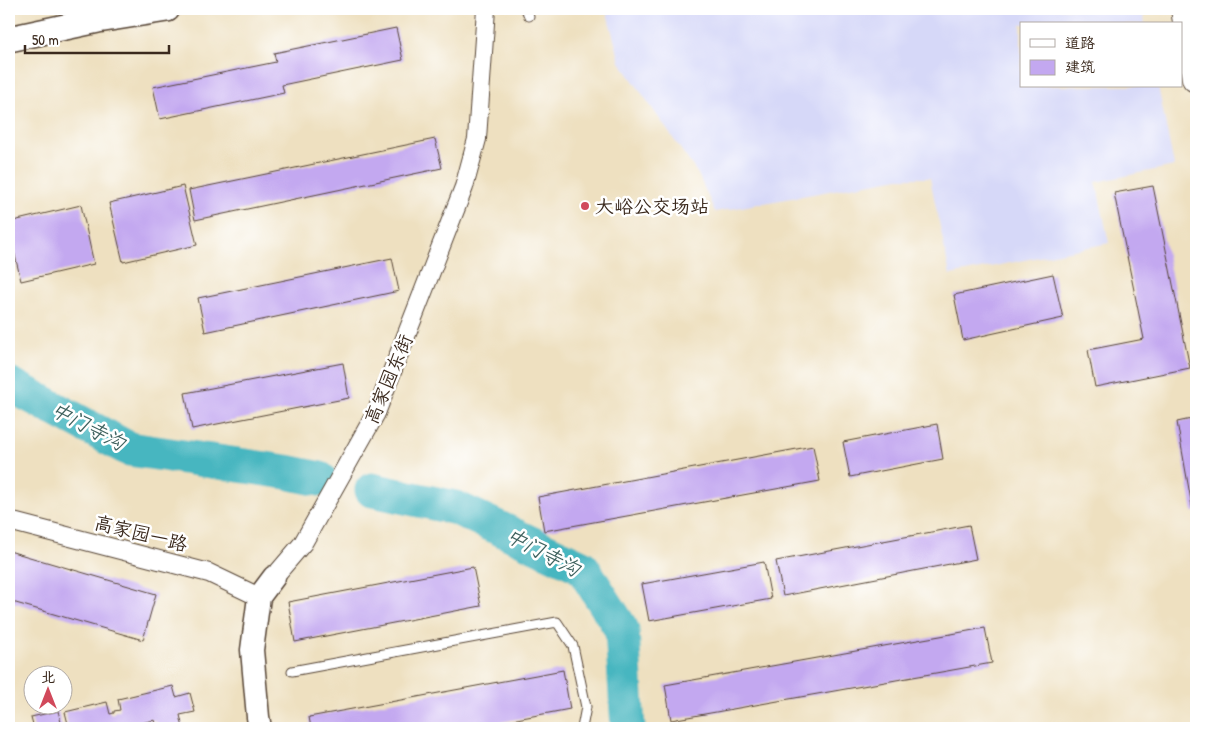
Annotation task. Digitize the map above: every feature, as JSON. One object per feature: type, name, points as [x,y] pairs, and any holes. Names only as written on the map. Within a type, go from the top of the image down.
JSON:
[{"type":"main road","points":[[9,39],[96,14],[168,9]]},
{"type":"main road","points":[[1185,9],[1196,78]]},
{"type":"street","name":"高家园东街","points":[[260,728],[252,650],[259,597],[303,543],[376,414],[464,186],[477,139],[486,9]]},
{"type":"street","name":"高家园一路","points":[[9,521],[209,572],[259,597]]},
{"type":"lane","points":[[292,672],[557,622],[573,646],[586,707],[582,728]]},
{"type":"shaded area","points":[[606,9],[1142,9],[1145,22],[1020,22],[1020,88],[1158,88],[1174,166],[1096,182],[1109,243],[950,275],[930,178],[899,178],[715,212],[698,174],[620,62]]},
{"type":"building","points":[[396,28],[403,60],[282,85],[284,93],[160,119],[153,87],[276,62],[274,53]]},
{"type":"building","points":[[435,139],[442,168],[195,220],[189,190]]},
{"type":"building","points":[[183,186],[197,245],[123,262],[109,203]]},
{"type":"building","points":[[1153,186],[1190,368],[1095,387],[1088,350],[1144,339],[1114,193]]},
{"type":"building","points":[[81,205],[94,264],[21,281],[9,230],[9,222]]},
{"type":"building","points":[[392,258],[399,291],[205,332],[198,298]]},
{"type":"building","points":[[1053,274],[1063,318],[963,340],[954,295]]},
{"type":"building","points":[[343,363],[349,398],[192,429],[185,393]]},
{"type":"building","points":[[1196,418],[1196,512],[1193,512],[1177,422]]},
{"type":"building","points":[[937,424],[943,459],[850,477],[843,442]]},
{"type":"building","points":[[813,446],[820,481],[544,531],[538,497]]},
{"type":"building","points":[[969,525],[976,559],[783,596],[776,561]]},
{"type":"building","points":[[9,551],[156,594],[143,640],[9,601]]},
{"type":"building","points":[[764,562],[771,599],[649,621],[642,584]]},
{"type":"building","points":[[473,567],[481,606],[295,642],[288,602]]},
{"type":"building","points":[[985,628],[992,663],[671,720],[665,685]]},
{"type":"building","points":[[563,670],[570,709],[469,728],[311,728],[309,717]]},
{"type":"building","points":[[173,686],[176,697],[190,693],[195,712],[180,715],[183,728],[157,728],[155,720],[141,723],[142,728],[34,728],[31,717],[44,714],[59,714],[62,726],[68,724],[66,714],[72,714],[72,710],[107,702],[110,714],[114,713],[114,711],[120,710],[118,699]]},
{"type":"waterway","name":"中门寺沟","points":[[9,384],[129,449],[286,472],[320,479]]},
{"type":"waterway","name":"中门寺沟","points":[[372,490],[456,508],[582,567],[622,630],[628,728]]},
{"type":"place","name":"大峪公交场站","points":[[585,206]]}]
